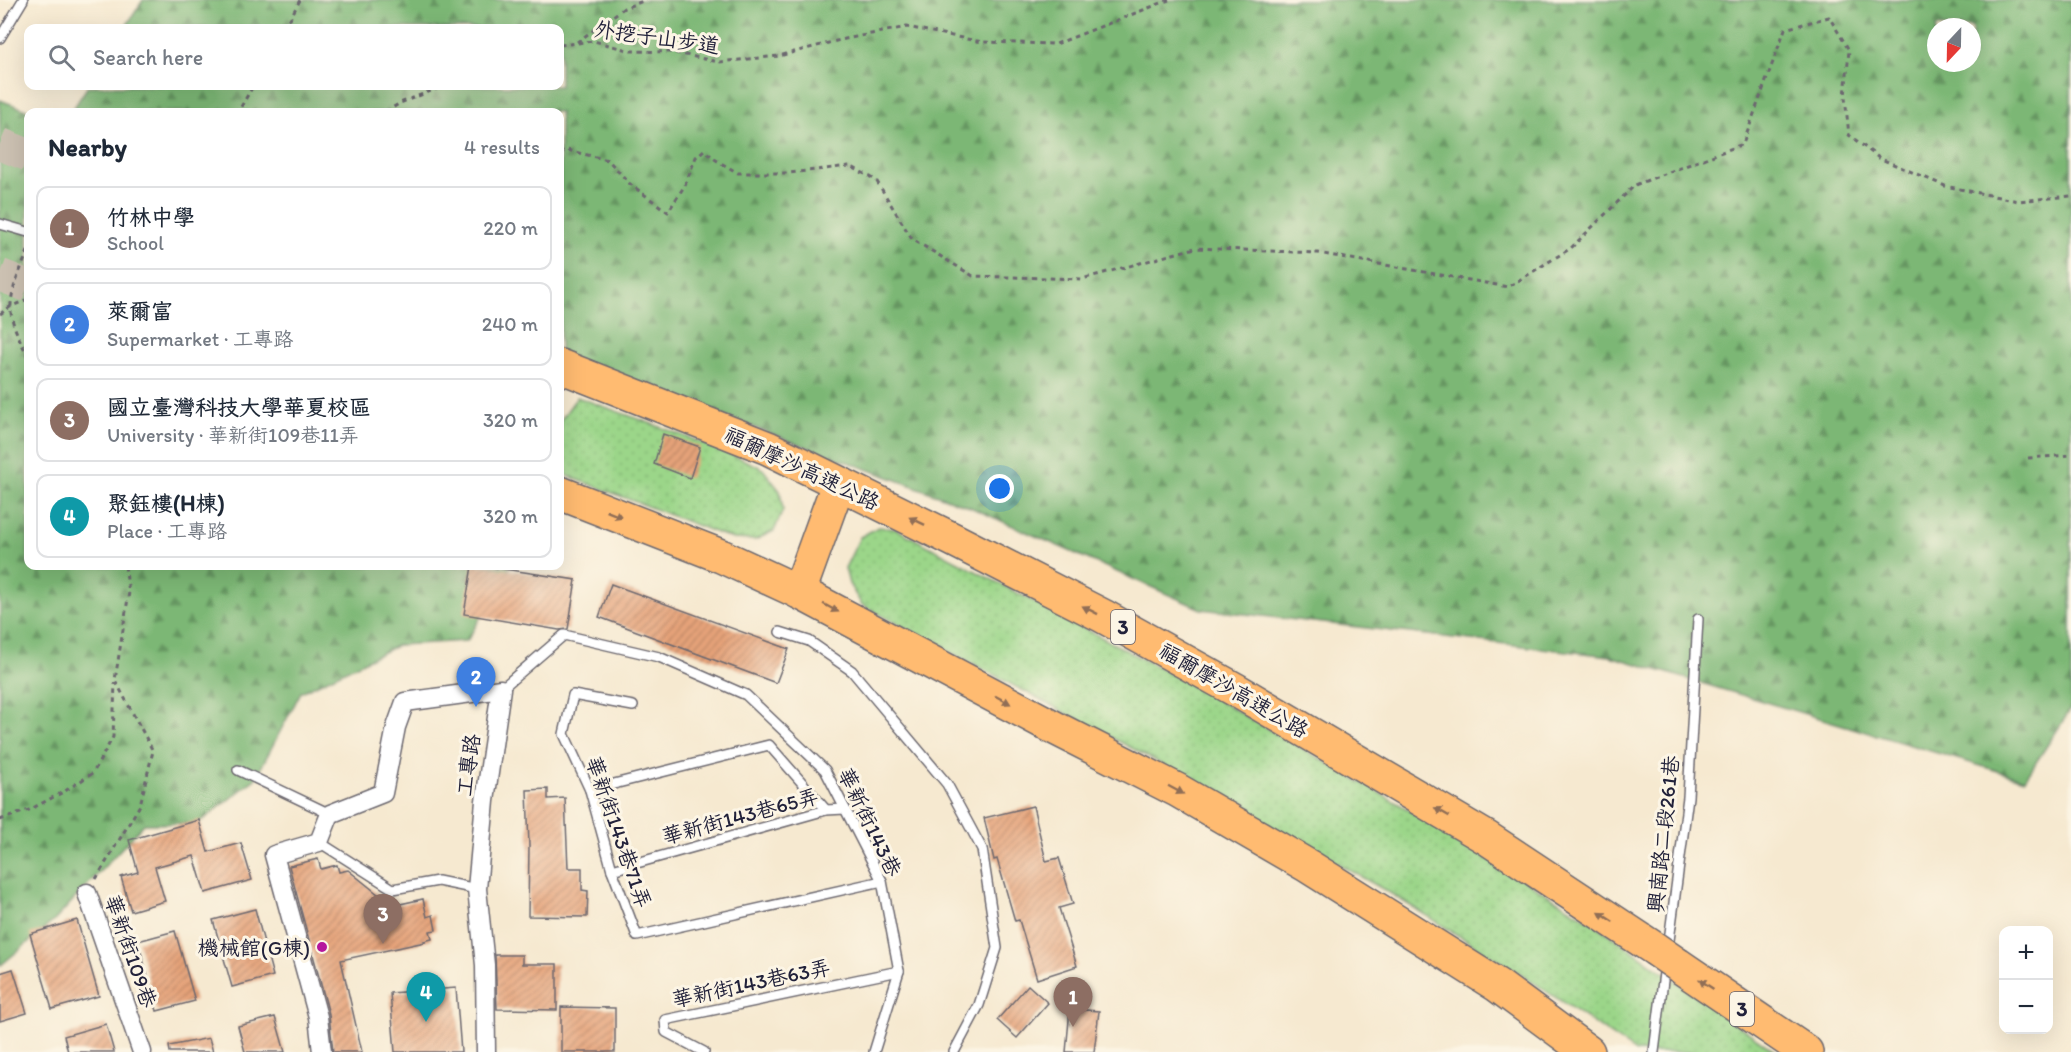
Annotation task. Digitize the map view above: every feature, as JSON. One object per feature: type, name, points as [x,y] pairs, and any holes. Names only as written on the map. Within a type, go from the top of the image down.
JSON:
[{"type":"highway","name":"福爾摩沙高速公路","points":[[564,368],[768,448],[1092,611],[1236,690],[1487,838],[1806,1052]]},
{"type":"highway","points":[[800,591],[833,498],[841,484]]},
{"type":"highway","points":[[564,495],[721,556],[800,591],[1055,728],[1177,790],[1308,866],[1497,986],[1588,1052]]},
{"type":"street","points":[[322,1052],[318,1017],[274,855],[319,842],[330,814],[383,793],[396,727],[405,702],[501,689]]},
{"type":"street","name":"工專路","points":[[486,1052],[485,965],[477,889],[485,801],[501,689]]},
{"type":"street","name":"華新街109巷","points":[[87,893],[142,1052]]},
{"type":"lane","points":[[0,38],[23,0]]},
{"type":"lane","points":[[0,224],[24,231]]},
{"type":"lane","name":"興南路二段261巷","points":[[1654,1052],[1688,797],[1698,619]]},
{"type":"lane","points":[[780,632],[809,641],[852,671],[946,784],[982,849],[997,948],[979,1005],[954,1052]]},
{"type":"lane","name":"華新街143巷","points":[[501,689],[564,635],[659,657],[746,695],[825,770],[882,881],[899,971],[874,1052]]},
{"type":"lane","name":"華新街143巷71弄","points":[[633,706],[573,695],[564,734],[590,790],[612,870],[637,936],[882,881]]},
{"type":"lane","points":[[590,790],[769,745],[826,810]]},
{"type":"lane","points":[[238,770],[330,814]]},
{"type":"lane","name":"華新街143巷65弄","points":[[612,870],[826,810],[844,809]]},
{"type":"lane","points":[[319,842],[393,889],[438,881],[477,889]]},
{"type":"lane","name":"華新街143巷63弄","points":[[704,1052],[666,1032],[665,1020],[899,971]]},
{"type":"path","points":[[287,24],[300,0]]},
{"type":"path","points":[[576,43],[624,8],[645,0]]},
{"type":"path","name":"外挖子山步道","points":[[564,44],[594,41],[631,51],[671,52],[719,62],[779,56],[840,40],[907,27],[982,42],[1056,44],[1169,0]]},
{"type":"path","points":[[564,152],[567,150],[608,160],[630,184],[668,212],[686,185],[696,157],[704,150],[738,173],[789,173],[850,166],[876,180],[912,239],[973,276],[1082,279],[1194,248],[1318,253],[1508,287],[1571,248],[1635,185],[1743,144],[1785,28],[1829,17],[1849,50],[1845,97],[1849,135],[1880,158],[1945,186],[2018,201],[2071,196]]},
{"type":"path","points":[[240,108],[251,90]]},
{"type":"path","points":[[392,108],[434,90]]},
{"type":"path","points":[[24,262],[12,294],[10,307],[15,328],[24,348]]},
{"type":"path","points":[[0,314],[24,301]]},
{"type":"path","points":[[2028,458],[2071,455]]},
{"type":"path","points":[[0,820],[29,810],[93,772],[113,737],[115,680],[129,592],[126,570]]},
{"type":"path","name":"華新街109巷","points":[[87,893],[140,805],[153,751],[115,680]]},
{"type":"green space","points":[[143,0],[2071,0],[2071,709],[2025,779],[1610,656],[1201,609],[970,507],[564,357],[564,108],[74,108],[85,90],[564,90],[564,24],[128,24]]},
{"type":"green space","points":[[0,100],[24,109],[24,570],[508,570],[467,641],[398,645],[301,692],[255,779],[199,823],[144,824],[55,920],[0,966]]},
{"type":"green space","points":[[577,397],[724,451],[762,468],[780,491],[783,510],[774,531],[755,540],[733,539],[564,475],[564,415]]},
{"type":"green space","points":[[878,527],[896,529],[1190,684],[1416,814],[1589,920],[1776,1052],[1636,1052],[1527,978],[1390,893],[1154,760],[862,605],[849,584],[845,568],[860,537]]},
{"type":"building","points":[[663,434],[700,447],[690,478],[654,464]]},
{"type":"building","points":[[471,570],[511,570],[576,580],[568,629],[559,630],[464,614]]},
{"type":"building","points":[[611,584],[789,649],[776,683],[599,617]]},
{"type":"building","points":[[548,789],[548,799],[565,798],[568,868],[582,868],[582,890],[588,891],[587,917],[528,916],[527,790]]},
{"type":"building","points":[[1033,806],[1046,861],[1059,858],[1073,904],[1059,908],[1077,966],[1037,979],[1019,920],[1015,921],[997,859],[994,860],[984,818]]},
{"type":"building","points":[[199,820],[208,852],[241,843],[252,880],[205,893],[194,856],[155,867],[165,901],[131,911],[121,877],[138,872],[129,840]]},
{"type":"building","points":[[318,859],[321,869],[337,865],[339,872],[348,870],[379,895],[382,908],[423,899],[427,917],[433,915],[436,930],[430,931],[432,939],[341,960],[362,1052],[333,1052],[329,1014],[289,866]]},
{"type":"building","points":[[255,909],[273,976],[232,987],[213,920]]},
{"type":"building","points":[[77,920],[99,996],[52,1009],[30,934]]},
{"type":"building","points":[[175,931],[195,1001],[157,1011],[138,941]]},
{"type":"building","points":[[495,955],[522,955],[522,964],[557,964],[557,1010],[497,1009]]},
{"type":"building","points":[[13,969],[27,1013],[0,1021],[0,973]]},
{"type":"building","points":[[1028,985],[1048,1003],[1017,1038],[997,1020]]},
{"type":"building","points":[[456,988],[461,1052],[395,1052],[390,993]]},
{"type":"building","points":[[561,1007],[615,1008],[615,1052],[561,1052]]},
{"type":"building","points":[[1070,1009],[1099,1011],[1094,1052],[1066,1052]]},
{"type":"building","points":[[275,1017],[285,1052],[245,1052],[238,1026]]},
{"type":"building","points":[[106,1024],[114,1052],[68,1052],[64,1036]]},
{"type":"building","points":[[209,1038],[213,1052],[170,1052],[169,1046]]},
{"type":"tunnel","points":[[0,144],[24,153]]},
{"type":"tunnel","points":[[0,275],[24,284]]},
{"type":"place","name":"萊爾富","points":[[476,707]]},
{"type":"place","name":"國立臺灣科技大學華夏校區","points":[[383,944]]},
{"type":"place","name":"機械館(G棟)","points":[[322,947]]},
{"type":"place","name":"聚鈺樓(H棟)","points":[[426,1022]]},
{"type":"place","name":"竹林中學","points":[[1073,1027]]}]
